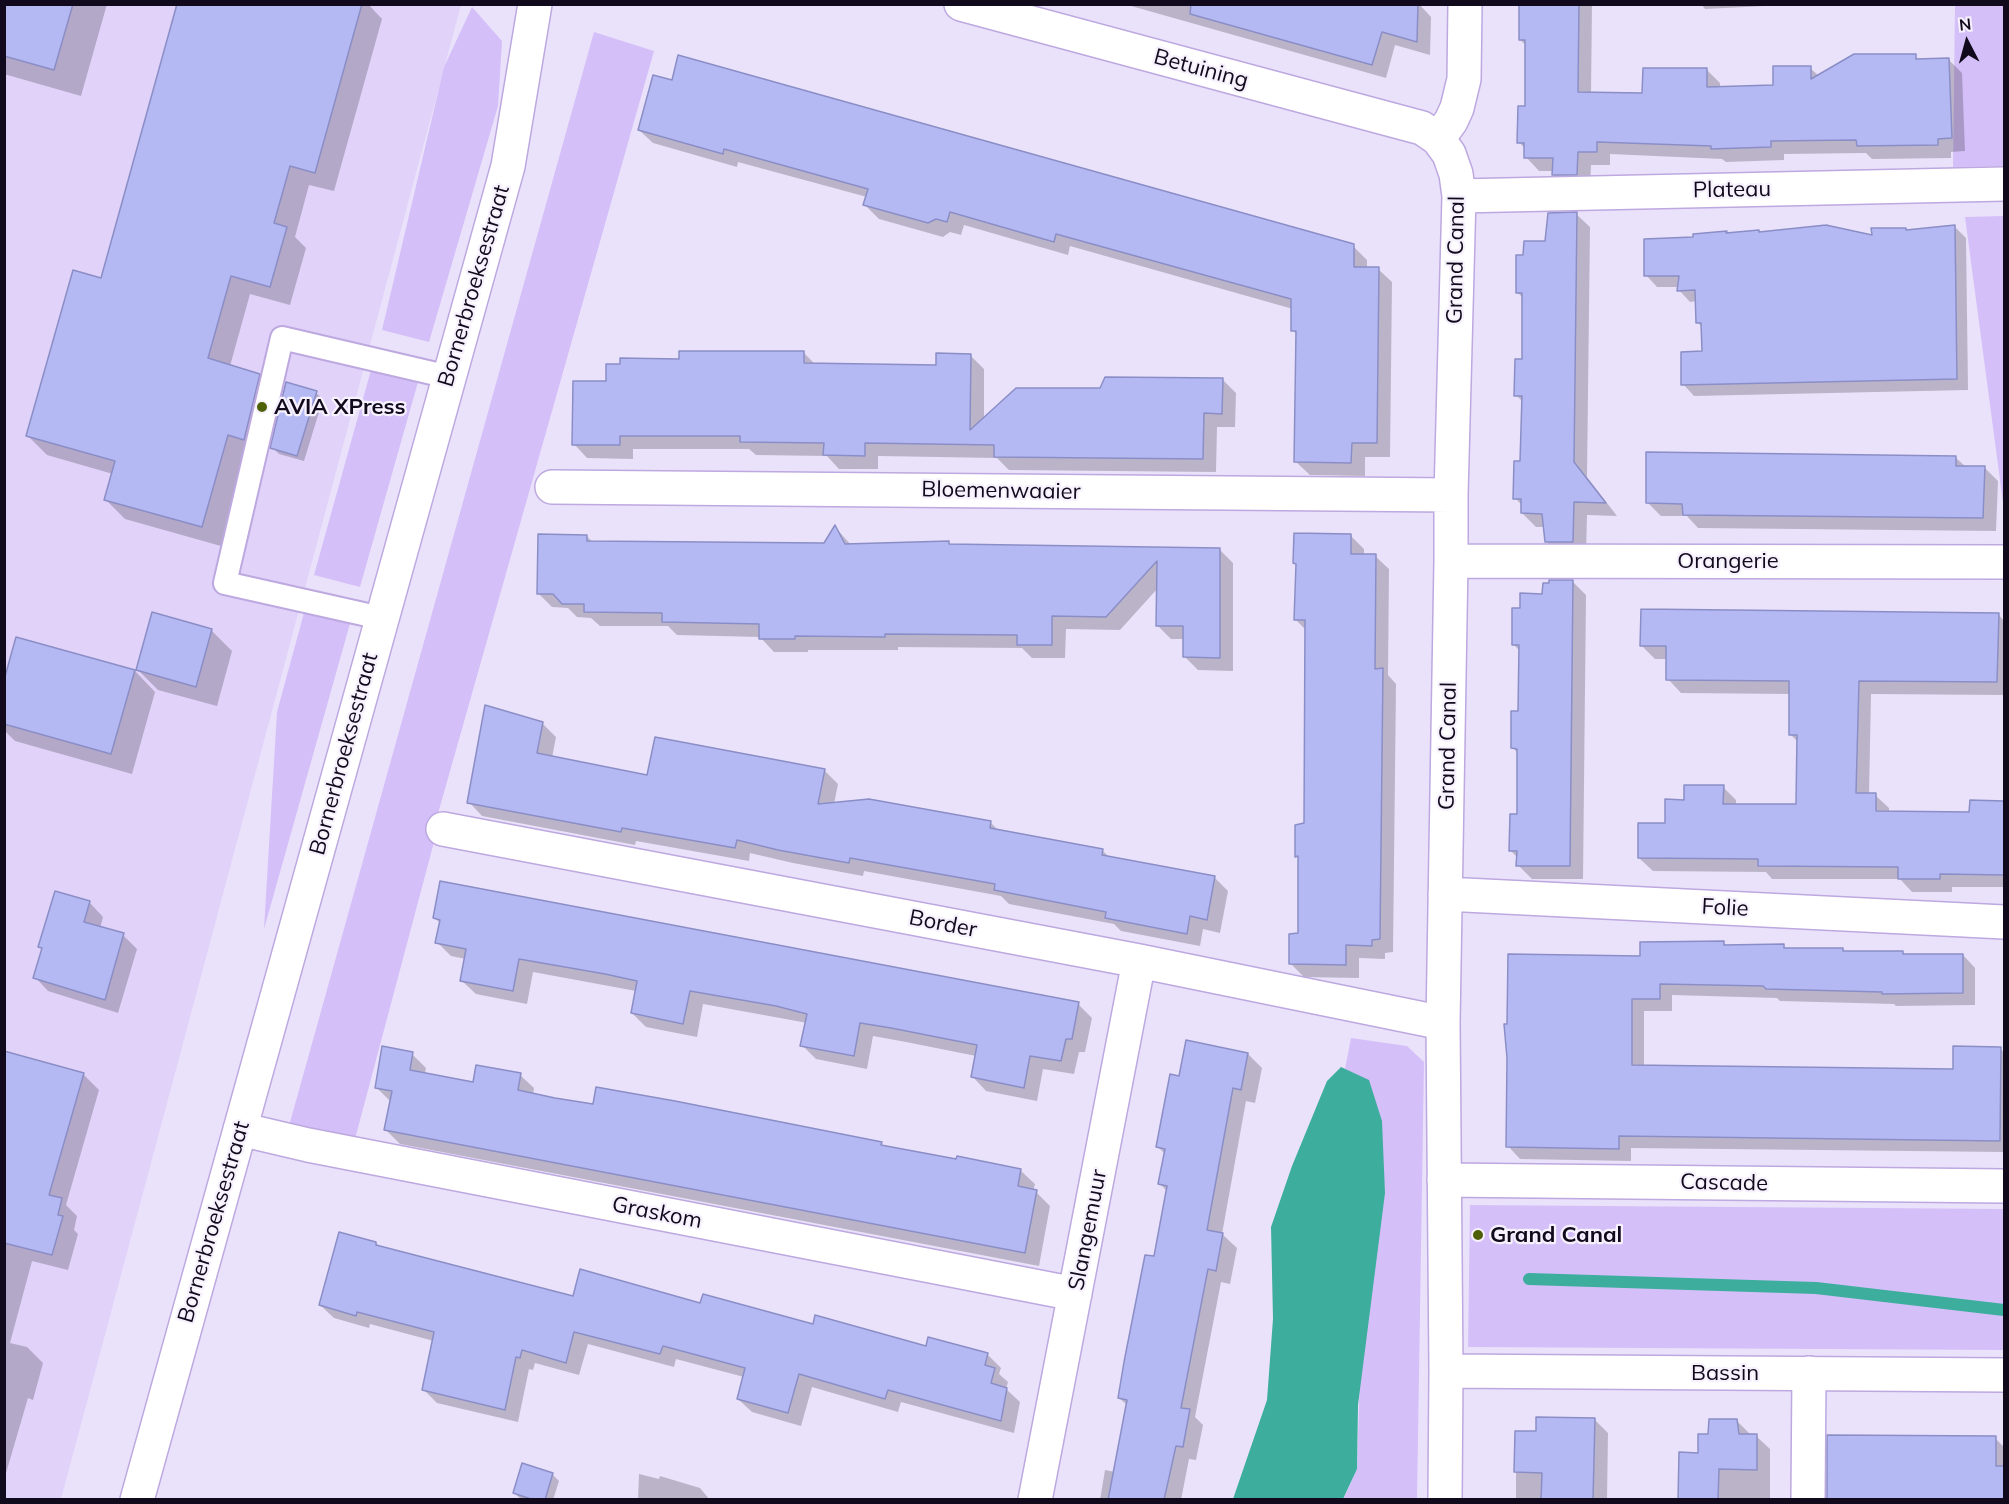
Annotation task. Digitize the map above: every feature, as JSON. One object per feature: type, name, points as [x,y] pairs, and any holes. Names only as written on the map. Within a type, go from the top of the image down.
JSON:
[{"type":"street","name":"Bornerbroeksestraat","points":[[137,1500],[508,166],[535,4]]},
{"type":"street","name":"Betuining","points":[[961,4],[1422,128],[1438,139]]},
{"type":"street","points":[[1438,139],[1457,108],[1464,79],[1465,4]]},
{"type":"street","name":"Grand Canal","points":[[1438,139],[1449,154],[1456,174],[1459,196],[1451,495],[1443,1023],[1445,1500]]},
{"type":"street","name":"Plateau","points":[[1459,196],[2004,184]]},
{"type":"street","name":"Bloemenwaaier","points":[[552,487],[1451,495]]},
{"type":"street","name":"Orangerie","points":[[1451,561],[2004,562]]},
{"type":"street","name":"Border","points":[[442,829],[1139,961],[1443,1023]]},
{"type":"street","name":"Folie","points":[[1445,894],[2004,922]]},
{"type":"street","name":"Slangemuur","points":[[1035,1500],[1139,961]]},
{"type":"street","name":"Graskom","points":[[240,1130],[1075,1294]]},
{"type":"street","name":"Cascade","points":[[1444,1180],[2004,1186]]},
{"type":"street","name":"Bassin","points":[[1446,1371],[2004,1375]]},
{"type":"street","points":[[1808,1500],[1809,1373]]},
{"type":"lane","points":[[381,618],[225,583],[282,338],[449,377]]},
{"type":"shaded area","points":[[5,5],[461,5],[61,1499],[5,1500]]},
{"type":"shaded area","points":[[1955,5],[2004,5],[2004,166],[1953,167]]},
{"type":"shaded area","points":[[472,7],[502,41],[498,106],[429,342],[382,330],[444,67]]},
{"type":"shaded area","points":[[594,32],[654,51],[439,810],[434,842],[355,1139],[289,1126]]},
{"type":"shaded area","points":[[2004,216],[2004,510],[1965,217]]},
{"type":"shaded area","points":[[371,370],[418,382],[360,587],[314,575]]},
{"type":"shaded area","points":[[305,609],[351,620],[264,929],[277,712]]},
{"type":"shaded area","points":[[1351,1038],[1407,1046],[1424,1062],[1417,1499],[1343,1500],[1357,1469],[1369,1081],[1345,1069]]},
{"type":"shaded area","points":[[1341,1067],[1369,1080],[1382,1121],[1385,1193],[1358,1405],[1357,1469],[1343,1499],[1233,1499],[1267,1400],[1273,1319],[1271,1227],[1292,1166],[1327,1081]]},
{"type":"shaded area","points":[[1470,1205],[2004,1209],[2004,1350],[1468,1347]]},
{"type":"building","points":[[4,4],[73,4],[54,70],[4,56]]},
{"type":"building","points":[[177,4],[362,4],[315,173],[290,166],[274,223],[287,227],[270,287],[231,276],[208,358],[260,374],[244,440],[228,435],[202,527],[104,500],[115,461],[26,436],[73,270],[101,278]]},
{"type":"building","points":[[1191,4],[1418,4],[1417,42],[1382,32],[1372,65],[1190,14]]},
{"type":"building","points":[[1519,4],[1579,4],[1578,92],[1642,93],[1643,68],[1707,68],[1707,87],[1773,85],[1773,66],[1811,66],[1811,79],[1854,54],[1916,54],[1916,59],[1949,58],[1952,138],[1938,139],[1938,145],[1857,146],[1856,140],[1771,141],[1771,147],[1711,149],[1711,146],[1597,142],[1597,152],[1578,152],[1577,175],[1552,175],[1553,158],[1524,158],[1524,143],[1517,143],[1518,106],[1525,106],[1525,40],[1519,40]]},
{"type":"building","points":[[678,55],[1354,244],[1354,267],[1379,267],[1377,443],[1352,443],[1351,463],[1294,462],[1296,331],[1291,331],[1291,299],[1056,234],[1054,242],[950,212],[947,222],[936,219],[928,223],[863,205],[868,189],[724,149],[723,154],[638,130],[653,75],[672,80]]},
{"type":"building","points":[[1577,212],[1574,462],[1606,503],[1574,502],[1573,542],[1545,542],[1542,514],[1521,513],[1521,499],[1513,499],[1514,461],[1520,461],[1522,396],[1514,396],[1515,359],[1522,359],[1522,293],[1516,293],[1516,255],[1523,255],[1524,241],[1545,241],[1548,213]]},
{"type":"building","points":[[1826,225],[1872,235],[1871,228],[1906,228],[1906,230],[1955,225],[1957,379],[1681,385],[1681,352],[1702,351],[1701,323],[1696,323],[1695,290],[1677,291],[1679,276],[1644,276],[1644,239],[1693,237],[1693,234],[1727,231],[1726,233],[1759,230],[1759,232]]},
{"type":"building","points":[[679,351],[804,351],[804,363],[936,365],[936,353],[971,354],[970,430],[1016,388],[1100,388],[1105,377],[1223,378],[1222,414],[1204,413],[1203,459],[994,457],[994,445],[865,443],[865,456],[823,455],[824,443],[740,442],[740,436],[620,436],[620,445],[572,445],[573,381],[606,381],[606,364],[620,364],[620,358],[679,359]]},
{"type":"building","points":[[286,382],[317,391],[297,456],[270,448]]},
{"type":"building","points":[[1646,452],[1956,456],[1956,466],[1985,466],[1983,518],[1683,515],[1682,504],[1646,503]]},
{"type":"building","points":[[835,525],[845,544],[949,541],[949,544],[1220,548],[1220,658],[1183,657],[1183,626],[1156,626],[1157,561],[1106,617],[1052,616],[1052,645],[1017,645],[1017,635],[885,634],[885,637],[795,636],[795,639],[759,639],[759,624],[662,622],[662,613],[584,612],[584,604],[562,604],[553,594],[537,594],[538,534],[587,535],[587,541],[824,543]]},
{"type":"building","points":[[1294,533],[1351,534],[1351,554],[1376,554],[1375,669],[1383,668],[1380,939],[1372,940],[1372,946],[1346,945],[1346,965],[1289,964],[1289,934],[1298,933],[1298,856],[1295,857],[1295,825],[1304,823],[1305,620],[1294,620],[1296,564],[1293,563]]},
{"type":"building","points":[[1549,580],[1573,580],[1570,866],[1516,866],[1517,851],[1509,851],[1510,814],[1517,814],[1517,749],[1511,748],[1511,711],[1518,711],[1519,645],[1512,645],[1512,608],[1520,608],[1520,593],[1542,594],[1543,583],[1549,583]]},
{"type":"building","points":[[1641,609],[1999,613],[1997,682],[1859,681],[1856,793],[1876,793],[1876,811],[1969,812],[1970,800],[2004,801],[2004,875],[1940,874],[1940,879],[1898,879],[1898,867],[1758,866],[1758,859],[1638,858],[1638,823],[1665,823],[1665,799],[1684,800],[1684,785],[1724,785],[1723,804],[1796,804],[1797,735],[1789,735],[1789,681],[1666,680],[1666,646],[1640,646]]},
{"type":"building","points":[[152,612],[212,629],[196,687],[136,670]]},
{"type":"building","points":[[16,637],[135,670],[111,754],[4,724],[4,680]]},
{"type":"building","points":[[485,705],[543,722],[537,753],[647,775],[655,737],[825,769],[818,804],[869,799],[991,821],[990,828],[1103,849],[1102,855],[1215,876],[1207,920],[1190,916],[1187,934],[1105,918],[1106,912],[994,890],[995,884],[850,858],[849,863],[737,840],[735,848],[622,828],[621,832],[467,803]]},
{"type":"building","points":[[440,881],[1079,1002],[1072,1039],[1066,1039],[1061,1061],[1030,1056],[1024,1088],[971,1077],[977,1045],[891,1028],[860,1023],[854,1056],[800,1046],[807,1014],[776,1006],[690,991],[683,1024],[631,1013],[637,981],[519,959],[513,991],[460,981],[466,949],[435,943],[440,920],[433,918]]},
{"type":"building","points":[[55,891],[90,901],[84,922],[124,933],[105,1000],[33,978],[42,948],[38,947]]},
{"type":"building","points":[[1724,941],[1724,945],[1784,944],[1784,948],[1903,951],[1903,954],[1963,954],[1963,993],[1882,994],[1882,992],[1766,989],[1763,986],[1660,984],[1660,999],[1632,999],[1632,1065],[1953,1069],[1953,1046],[2001,1047],[2000,1141],[1619,1136],[1619,1149],[1506,1147],[1507,1058],[1504,1024],[1507,1024],[1508,954],[1640,956],[1640,942]]},
{"type":"building","points":[[1186,1040],[1248,1053],[1241,1090],[1233,1088],[1207,1230],[1223,1233],[1216,1271],[1208,1269],[1181,1408],[1190,1409],[1183,1447],[1176,1446],[1164,1500],[1108,1500],[1127,1400],[1118,1398],[1124,1362],[1145,1255],[1154,1256],[1167,1186],[1158,1184],[1165,1149],[1156,1147],[1170,1074],[1179,1076]]},
{"type":"building","points":[[382,1046],[413,1052],[410,1070],[473,1082],[476,1065],[521,1073],[518,1090],[555,1098],[593,1104],[596,1087],[882,1142],[881,1145],[956,1159],[957,1156],[1021,1169],[1018,1186],[1037,1190],[1025,1253],[384,1130],[392,1091],[375,1088]]},
{"type":"building","points":[[4,1051],[84,1073],[49,1195],[62,1198],[58,1215],[63,1216],[52,1255],[4,1243]]},
{"type":"building","points":[[339,1232],[376,1242],[376,1245],[573,1296],[580,1269],[700,1303],[703,1294],[813,1324],[815,1315],[926,1346],[928,1337],[988,1353],[985,1365],[995,1368],[991,1383],[1007,1388],[1001,1421],[888,1390],[885,1399],[799,1374],[788,1413],[737,1399],[745,1368],[663,1346],[660,1354],[574,1332],[566,1363],[522,1350],[520,1358],[516,1357],[505,1410],[422,1390],[434,1332],[357,1312],[356,1316],[319,1305]]},
{"type":"building","points":[[1536,1417],[1595,1418],[1593,1500],[1541,1500],[1542,1473],[1514,1472],[1515,1431],[1536,1431]]},
{"type":"building","points":[[1709,1419],[1737,1419],[1739,1434],[1757,1434],[1757,1470],[1719,1469],[1718,1500],[1678,1500],[1679,1452],[1698,1453],[1698,1434],[1708,1434]]},
{"type":"building","points":[[1827,1435],[1996,1436],[1996,1466],[2004,1466],[2004,1500],[1827,1500]]},
{"type":"building","points":[[522,1463],[553,1473],[545,1500],[534,1500],[513,1493]]},
{"type":"waterway","points":[[1529,1279],[1816,1288],[2004,1310]]},
{"type":"place","name":"AVIA XPress","points":[[262,407]]},
{"type":"place","name":"Grand Canal","points":[[1478,1235]]}]
